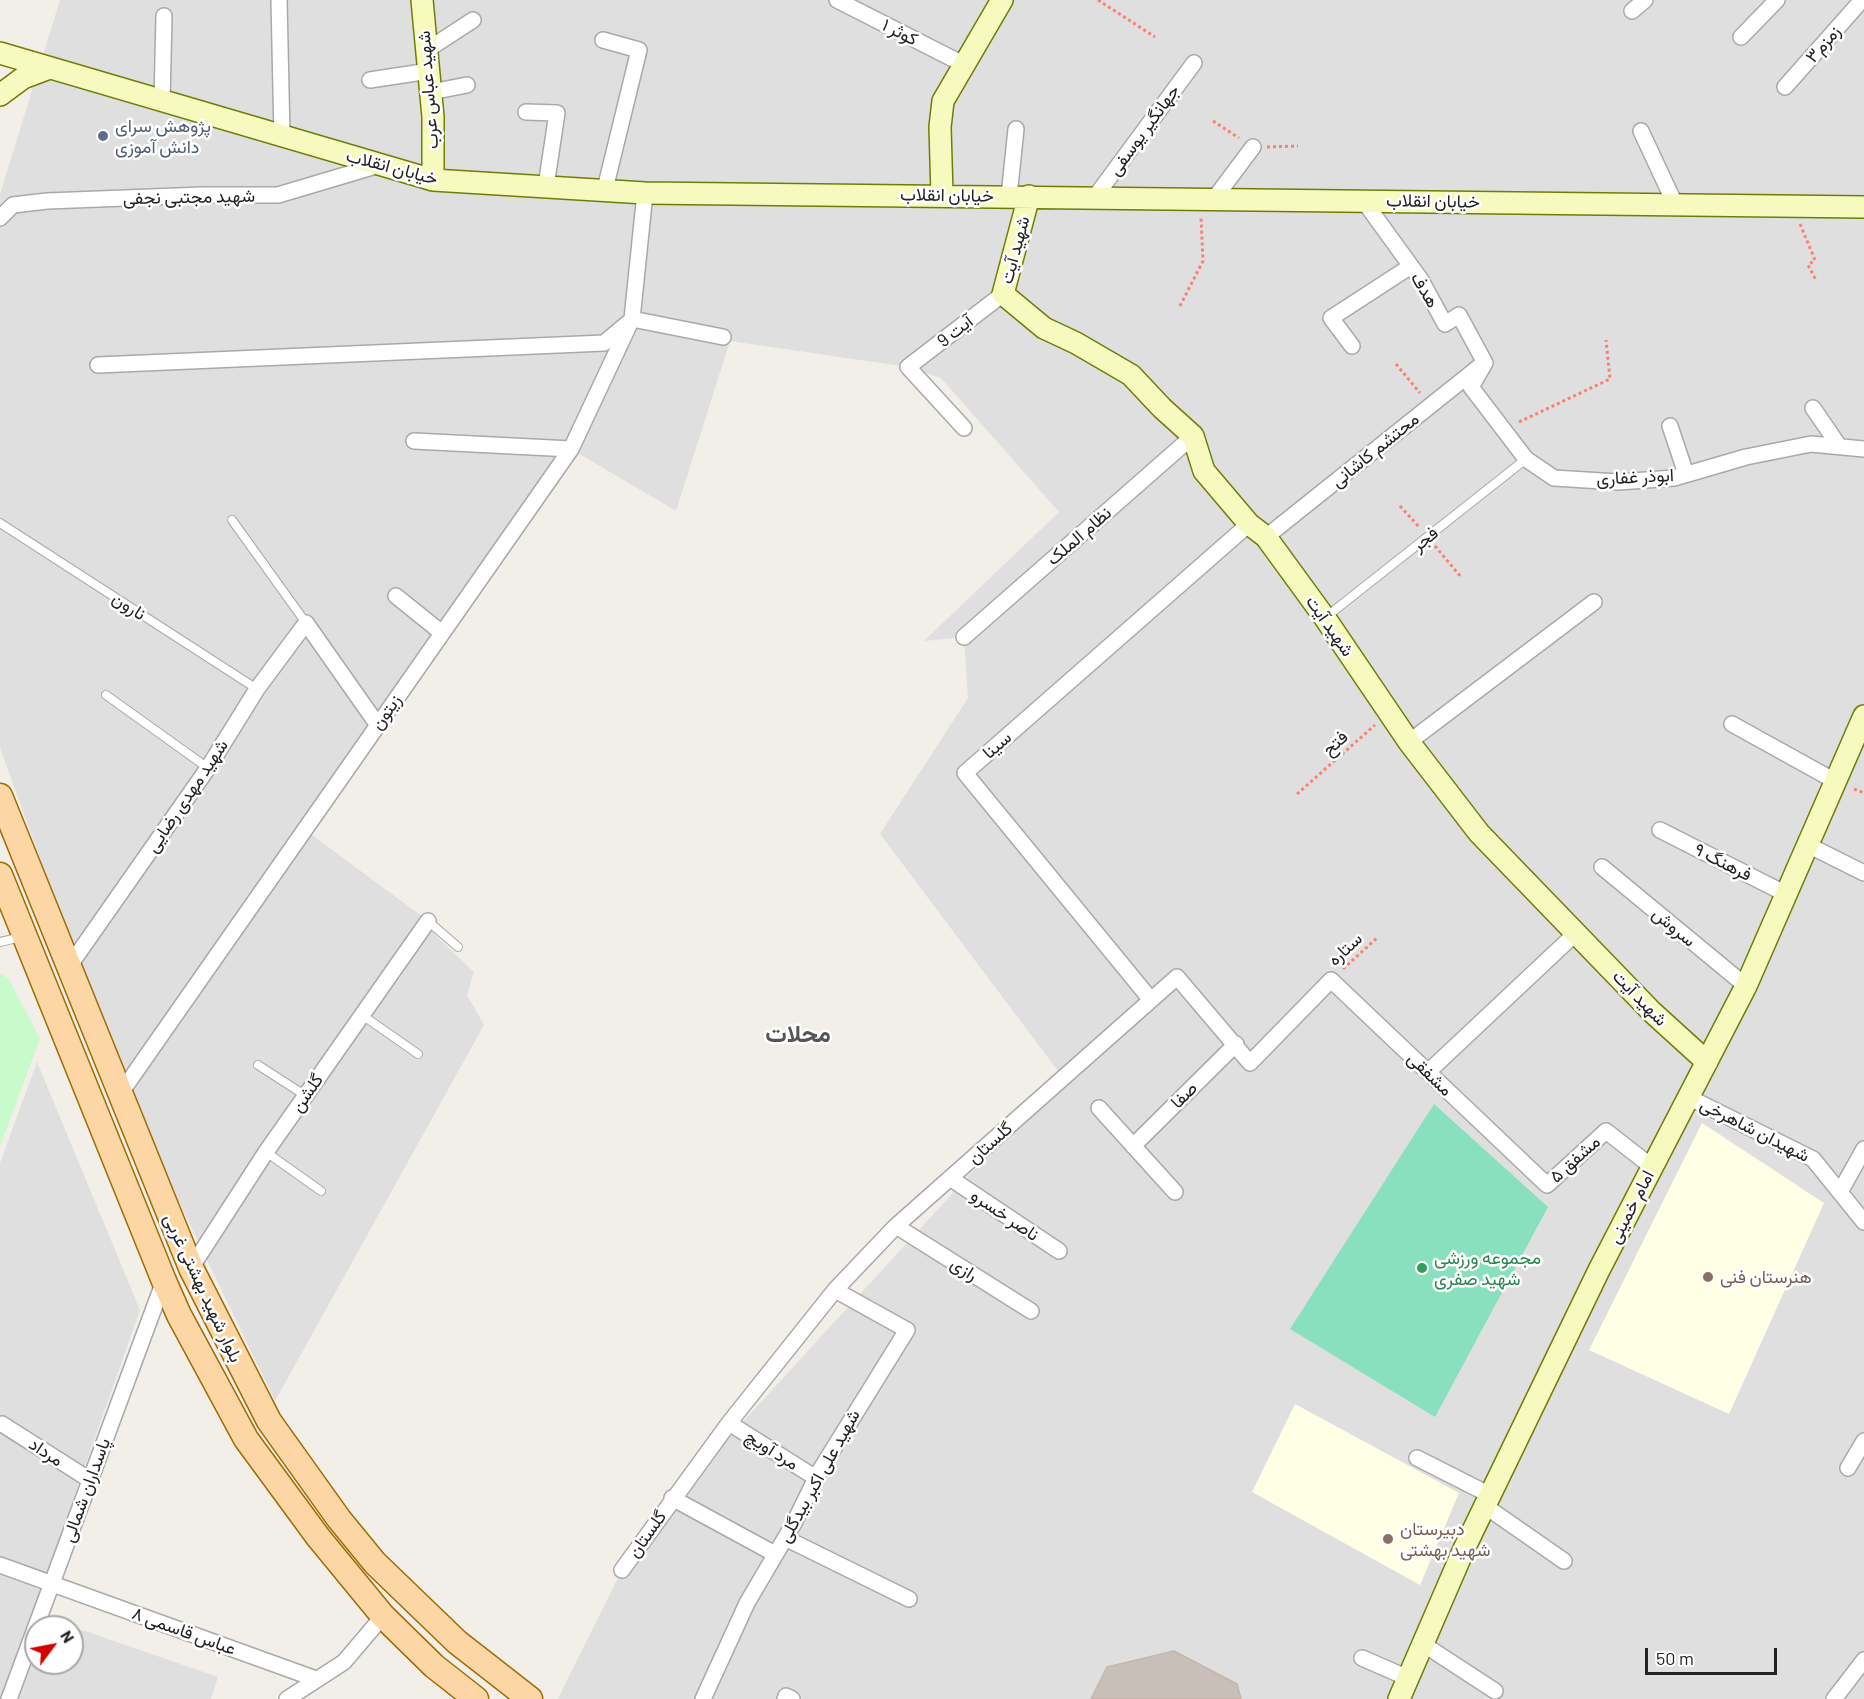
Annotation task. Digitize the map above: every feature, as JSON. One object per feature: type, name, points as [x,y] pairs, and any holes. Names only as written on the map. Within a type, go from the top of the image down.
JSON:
[{"type":"main road","name":"شهید عباس عرب","points":[[422,0],[429,71],[433,180]]},
{"type":"main road","points":[[942,195],[940,126],[943,101],[1002,0]]},
{"type":"main road","name":"خیابان انقلاب","points":[[0,53],[47,69],[433,180],[645,193],[1864,207]]},
{"type":"main road","points":[[0,95],[23,78],[47,69]]},
{"type":"main road","name":"شهید آیت","points":[[1019,196],[1003,294],[1044,328],[1077,343],[1131,375],[1193,436],[1204,471],[1249,524],[1266,537],[1325,618],[1409,742],[1479,833],[1652,1012],[1707,1062]]},
{"type":"main road","name":"امام خمینی","points":[[1399,1699],[1487,1501],[1599,1270],[1746,986],[1864,716]]},
{"type":"main road","name":"بلوار شهید بهشتی غربی","points":[[0,796],[191,1268],[269,1421],[339,1519],[413,1602],[457,1642],[530,1699]]},
{"type":"main road","name":"بلوار شهید بهشتی غربی","points":[[0,875],[178,1315],[246,1439],[318,1537],[383,1616],[434,1665],[476,1699]]},
{"type":"street","points":[[279,0],[282,136]]},
{"type":"street","name":"کوثر ۱","points":[[837,0],[963,64]]},
{"type":"street","points":[[1632,10],[1645,0]]},
{"type":"street","points":[[1742,37],[1777,0]]},
{"type":"street","name":"زمزم۳","points":[[1785,87],[1862,0]]},
{"type":"street","points":[[162,102],[164,15]]},
{"type":"street","points":[[429,71],[473,20]]},
{"type":"street","points":[[603,40],[639,50],[605,189]]},
{"type":"street","name":"جهانگیر یوسفی","points":[[1095,197],[1194,63]]},
{"type":"street","points":[[370,80],[429,71],[467,86]]},
{"type":"street","points":[[526,112],[557,113],[546,186]]},
{"type":"street","points":[[1016,129],[1019,196]]},
{"type":"street","points":[[1641,131],[1675,204]]},
{"type":"street","points":[[1207,199],[1253,147]]},
{"type":"street","name":"شهید مجتبی نجفی","points":[[0,218],[13,205],[47,201],[203,195],[278,195],[380,165]]},
{"type":"street","name":"زیتون","points":[[120,1095],[571,449],[632,319],[645,193]]},
{"type":"street","name":"هدف","points":[[1363,200],[1411,266],[1445,324],[1459,315],[1485,363]]},
{"type":"street","points":[[1352,345],[1331,318],[1411,266]]},
{"type":"street","name":"آیت 9","points":[[964,428],[908,368],[1003,294]]},
{"type":"street","points":[[98,365],[604,343],[632,319],[723,337]]},
{"type":"street","name":"محتشم کاشانی","points":[[1266,537],[1485,363]]},
{"type":"street","name":"ابوذر غفاری","points":[[1485,363],[1472,387],[1526,459],[1554,478],[1618,482],[1674,478],[1746,457],[1811,444],[1864,449]]},
{"type":"street","points":[[1814,408],[1839,446]]},
{"type":"street","points":[[1670,426],[1686,474]]},
{"type":"street","name":"نظام الملک","points":[[964,637],[1193,436]]},
{"type":"street","points":[[414,441],[571,449]]},
{"type":"street","name":"سینا","points":[[1151,1000],[965,773],[1249,524]]},
{"type":"street","points":[[396,596],[442,633]]},
{"type":"street","points":[[1409,742],[1594,602]]},
{"type":"street","points":[[306,623],[377,724]]},
{"type":"street","name":"شهید مهدی رضایی","points":[[68,968],[208,768],[257,689],[306,623]]},
{"type":"street","points":[[1732,724],[1835,782]]},
{"type":"street","name":"فرهنگ ۹","points":[[1660,830],[1786,894]]},
{"type":"street","points":[[1808,845],[1864,873]]},
{"type":"street","name":"سروش","points":[[1602,867],[1746,986]]},
{"type":"street","name":"گلشن","points":[[191,1268],[266,1152],[428,921]]},
{"type":"street","points":[[1428,1072],[1576,933]]},
{"type":"street","name":"گلستان","points":[[622,1570],[672,1498],[729,1423],[835,1290],[896,1226],[1177,977],[1250,1063],[1331,980]]},
{"type":"street","name":"مشفقی","points":[[1331,980],[1528,1169]]},
{"type":"street","name":"صفا","points":[[1133,1146],[1236,1044]]},
{"type":"street","name":"شهیدان شاهرخی","points":[[1688,1097],[1814,1158],[1864,1222]]},
{"type":"street","points":[[1099,1108],[1175,1192]]},
{"type":"street","name":"مشفق ۵","points":[[1528,1169],[1547,1185],[1606,1131],[1652,1167]]},
{"type":"street","points":[[1840,1192],[1864,1149]]},
{"type":"street","name":"ناصر خسرو","points":[[950,1178],[1059,1251]]},
{"type":"street","name":"رازی","points":[[896,1226],[1031,1311]]},
{"type":"street","name":"پاسداران شمالی","points":[[9,1699],[164,1281]]},
{"type":"street","name":"شهید علی اکبر بیدگلی","points":[[703,1699],[747,1603],[785,1538],[816,1478],[907,1330],[835,1290]]},
{"type":"street","name":"مرد آویچ","points":[[729,1423],[816,1478]]},
{"type":"street","name":"مرداد","points":[[2,1424],[90,1480]]},
{"type":"street","points":[[1848,1468],[1864,1441]]},
{"type":"street","points":[[1417,1458],[1487,1501],[1564,1561]]},
{"type":"street","name":"گلستان","points":[[672,1498],[775,1554]]},
{"type":"street","points":[[785,1538],[909,1599]]},
{"type":"street","name":"عباس قاسمی ۸","points":[[0,1564],[316,1679]]},
{"type":"street","points":[[287,1699],[344,1662],[383,1616]]},
{"type":"street","points":[[1423,1644],[1495,1691]]},
{"type":"street","points":[[1362,1658],[1408,1678]]},
{"type":"street","points":[[1834,1699],[1864,1660]]},
{"type":"street","points":[[785,1699],[786,1696],[792,1699]]},
{"type":"lane","name":"فجر","points":[[1325,618],[1526,459]]},
{"type":"lane","points":[[232,520],[306,623]]},
{"type":"lane","name":"نارون","points":[[0,523],[257,689]]},
{"type":"lane","points":[[106,695],[208,768]]},
{"type":"lane","points":[[428,921],[458,946]]},
{"type":"lane","points":[[0,942],[24,936]]},
{"type":"lane","points":[[362,1015],[417,1054]]},
{"type":"lane","points":[[258,1065],[306,1096]]},
{"type":"lane","points":[[266,1152],[321,1191]]},
{"type":"path","points":[[1098,0],[1155,38]]},
{"type":"path","points":[[1180,306],[1203,261],[1207,199]]},
{"type":"path","points":[[1792,206],[1815,260],[1808,265],[1816,280]]},
{"type":"path","points":[[1503,430],[1610,379],[1606,340]]},
{"type":"path","points":[[1396,364],[1431,405]]},
{"type":"path","points":[[1400,506],[1461,577]]},
{"type":"path","name":"فتح","points":[[1297,794],[1390,712]]},
{"type":"path","name":"ستاره","points":[[1331,980],[1377,938]]},
{"type":"shaded area","points":[[60,0],[1864,0],[1864,1699],[558,1699],[639,1535],[1061,1075],[880,834],[968,698],[964,637],[924,641],[1059,512],[941,378],[908,367],[730,341],[676,511],[571,449],[304,829],[431,923],[435,935],[474,972],[467,995],[484,1025],[275,1401],[120,1079],[0,748],[0,194]]},
{"type":"shaded area","points":[[37,1062],[140,1310],[33,1613],[39,1615],[24,1615],[24,1675],[84,1675],[84,1631],[218,1677],[211,1699],[0,1699],[0,1163]]},
{"type":"shaded area","name":"هنرستان فنی","points":[[1702,1123],[1824,1203],[1729,1414],[1589,1350]]},
{"type":"shaded area","name":"دبیرستان شهید بهشتی","points":[[1295,1404],[1459,1493],[1420,1585],[1252,1492]]},
{"type":"green space","points":[[0,973],[9,979],[40,1039],[0,1146]]},
{"type":"green space","name":"مجموعه ورزشی شهید صفری","points":[[1434,1104],[1548,1207],[1435,1417],[1290,1329]]},
{"type":"building","points":[[1174,1651],[1237,1684],[1241,1699],[1091,1699],[1107,1667]]},
{"type":"place","name":"پژوهش سرای دانش آموزی","points":[[103,136]]},
{"type":"place","name":"مجموعه ورزشی شهید صفری","points":[[1422,1268]]},
{"type":"place","name":"هنرستان فنی","points":[[1708,1277]]},
{"type":"place","name":"دبیرستان شهید بهشتی","points":[[1388,1539]]},
{"type":"district","name":"محلات","points":[[798,1034]]}]
